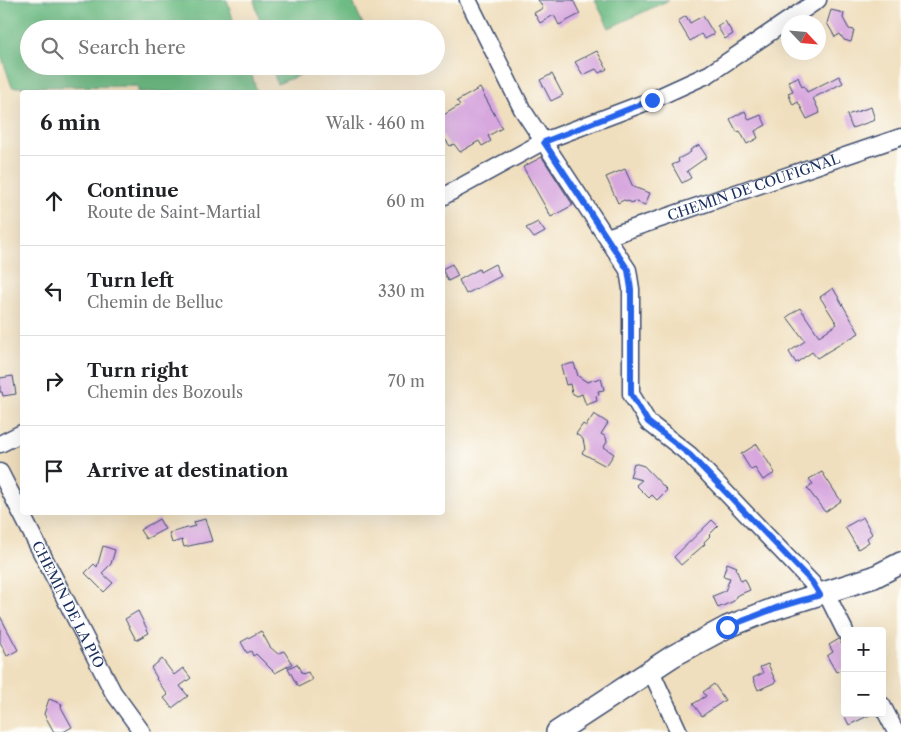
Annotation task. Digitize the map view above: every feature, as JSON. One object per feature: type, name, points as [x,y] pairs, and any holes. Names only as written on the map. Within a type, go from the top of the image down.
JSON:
[{"type":"main road","points":[[557,732],[681,652],[727,627],[776,608],[874,577],[901,563]]},
{"type":"street","points":[[468,0],[522,109],[628,270],[631,289],[631,394],[648,422],[690,455],[823,594],[843,627]]},
{"type":"street","points":[[445,195],[544,142],[652,100],[709,74],[818,0]]},
{"type":"street","name":"CHEMIN DE COUFIGNAL","points":[[607,237],[901,136]]},
{"type":"street","points":[[0,444],[20,434]]},
{"type":"street","name":"CHEMIN DE LA PIO","points":[[0,472],[20,511]]},
{"type":"street","name":"CHEMIN DE LA PIO","points":[[22,515],[113,692],[142,732]]},
{"type":"street","points":[[651,671],[679,732]]},
{"type":"street","points":[[886,713],[896,732]]},
{"type":"green space","points":[[0,0],[227,0],[233,20],[20,20],[20,75],[252,75],[256,90],[138,90],[138,86],[12,87],[0,52]]},
{"type":"green space","points":[[254,0],[352,0],[361,20],[260,20]]},
{"type":"green space","points":[[595,0],[669,0],[609,28]]},
{"type":"green space","points":[[274,75],[300,75],[277,84]]},
{"type":"building","points":[[538,0],[573,0],[580,14],[559,25],[554,15],[540,23],[534,13],[543,8]]},
{"type":"building","points":[[831,10],[844,13],[843,18],[849,29],[854,30],[851,42],[844,40],[840,34],[835,37],[827,23]]},
{"type":"building","points":[[686,16],[690,23],[703,16],[714,34],[705,39],[701,34],[690,41],[678,21]]},
{"type":"building","points":[[725,21],[733,34],[725,39],[717,26]]},
{"type":"building","points":[[597,51],[607,69],[599,73],[596,69],[583,75],[575,62]]},
{"type":"building","points":[[552,74],[563,95],[551,101],[540,80]]},
{"type":"building","points":[[839,76],[843,83],[813,98],[820,113],[807,119],[798,102],[793,105],[788,93],[793,91],[788,81],[798,77],[802,87],[804,86],[807,92]]},
{"type":"building","points":[[480,88],[502,128],[488,136],[491,141],[482,146],[479,141],[460,152],[454,144],[450,146],[445,139],[445,114],[460,105],[457,101]]},
{"type":"building","points":[[871,107],[875,120],[852,128],[847,115]]},
{"type":"building","points":[[745,111],[749,120],[761,115],[766,125],[755,131],[758,138],[747,144],[740,131],[737,132],[730,119]]},
{"type":"building","points":[[699,145],[707,157],[687,171],[691,178],[682,183],[672,165],[679,162],[678,159]]},
{"type":"building","points":[[542,157],[573,205],[551,217],[523,167]]},
{"type":"building","points":[[625,169],[633,187],[650,193],[645,205],[624,200],[618,203],[606,177]]},
{"type":"building","points":[[538,222],[545,232],[534,238],[526,228]]},
{"type":"building","points":[[452,264],[458,276],[448,281],[445,275],[445,268]]},
{"type":"building","points":[[495,264],[501,276],[466,294],[459,280],[479,269],[480,272]]},
{"type":"building","points":[[833,288],[859,333],[817,358],[812,352],[796,363],[789,352],[805,341],[787,317],[800,308],[819,336],[837,324],[820,297]]},
{"type":"building","points":[[574,363],[578,376],[587,382],[601,378],[604,390],[598,391],[597,401],[586,405],[582,394],[577,396],[572,393],[570,384],[566,385],[561,366]]},
{"type":"building","points":[[13,376],[16,394],[3,396],[2,392],[0,392],[0,378]]},
{"type":"building","points":[[594,414],[608,423],[601,434],[606,437],[607,442],[604,447],[614,454],[606,466],[582,453],[585,449],[583,439],[576,434],[583,424],[586,426]]},
{"type":"building","points":[[757,444],[775,473],[763,480],[755,468],[751,470],[741,454]]},
{"type":"building","points":[[634,463],[644,466],[667,490],[657,500],[652,495],[649,498],[636,485],[642,480],[630,477]]},
{"type":"building","points":[[822,472],[841,501],[825,512],[807,488],[813,484],[809,479]]},
{"type":"building","points":[[863,517],[872,534],[867,538],[869,542],[858,549],[845,527]]},
{"type":"building","points":[[159,519],[165,529],[146,539],[140,530]]},
{"type":"building","points":[[205,519],[212,541],[184,547],[182,540],[172,543],[169,533],[195,526],[194,522]]},
{"type":"building","points":[[712,520],[718,526],[709,535],[704,542],[705,544],[681,565],[674,557]]},
{"type":"building","points":[[103,546],[115,550],[111,564],[102,573],[113,583],[104,592],[85,573],[94,564],[97,567]]},
{"type":"building","points":[[727,563],[737,567],[736,569],[741,581],[745,579],[750,590],[736,596],[734,601],[718,608],[713,596],[725,591],[730,578],[723,576]]},
{"type":"building","points":[[138,611],[149,633],[136,640],[125,619]]},
{"type":"building","points":[[0,616],[18,650],[7,656],[0,642]]},
{"type":"building","points":[[261,631],[270,647],[278,654],[284,651],[292,664],[275,673],[256,654],[253,656],[251,651],[247,653],[241,642]]},
{"type":"building","points":[[839,639],[841,643],[841,670],[836,672],[827,656],[833,652],[829,645]]},
{"type":"building","points":[[162,659],[174,675],[183,668],[191,678],[180,686],[188,696],[172,708],[164,698],[168,695],[156,679],[151,668]]},
{"type":"building","points":[[297,664],[302,674],[308,672],[312,680],[298,687],[288,668]]},
{"type":"building","points":[[768,664],[776,682],[758,690],[753,678],[763,673],[760,667]]},
{"type":"building","points":[[714,684],[725,700],[702,716],[693,704],[706,696],[703,692]]},
{"type":"building","points":[[49,699],[62,704],[61,707],[72,727],[63,732],[54,732],[44,714]]},
{"type":"building","points":[[845,717],[866,717],[849,725]]},
{"type":"route","points":[[652,100],[544,142],[628,270],[631,289],[631,394],[648,422],[690,455],[812,582],[820,595],[776,608],[727,627]]}]
